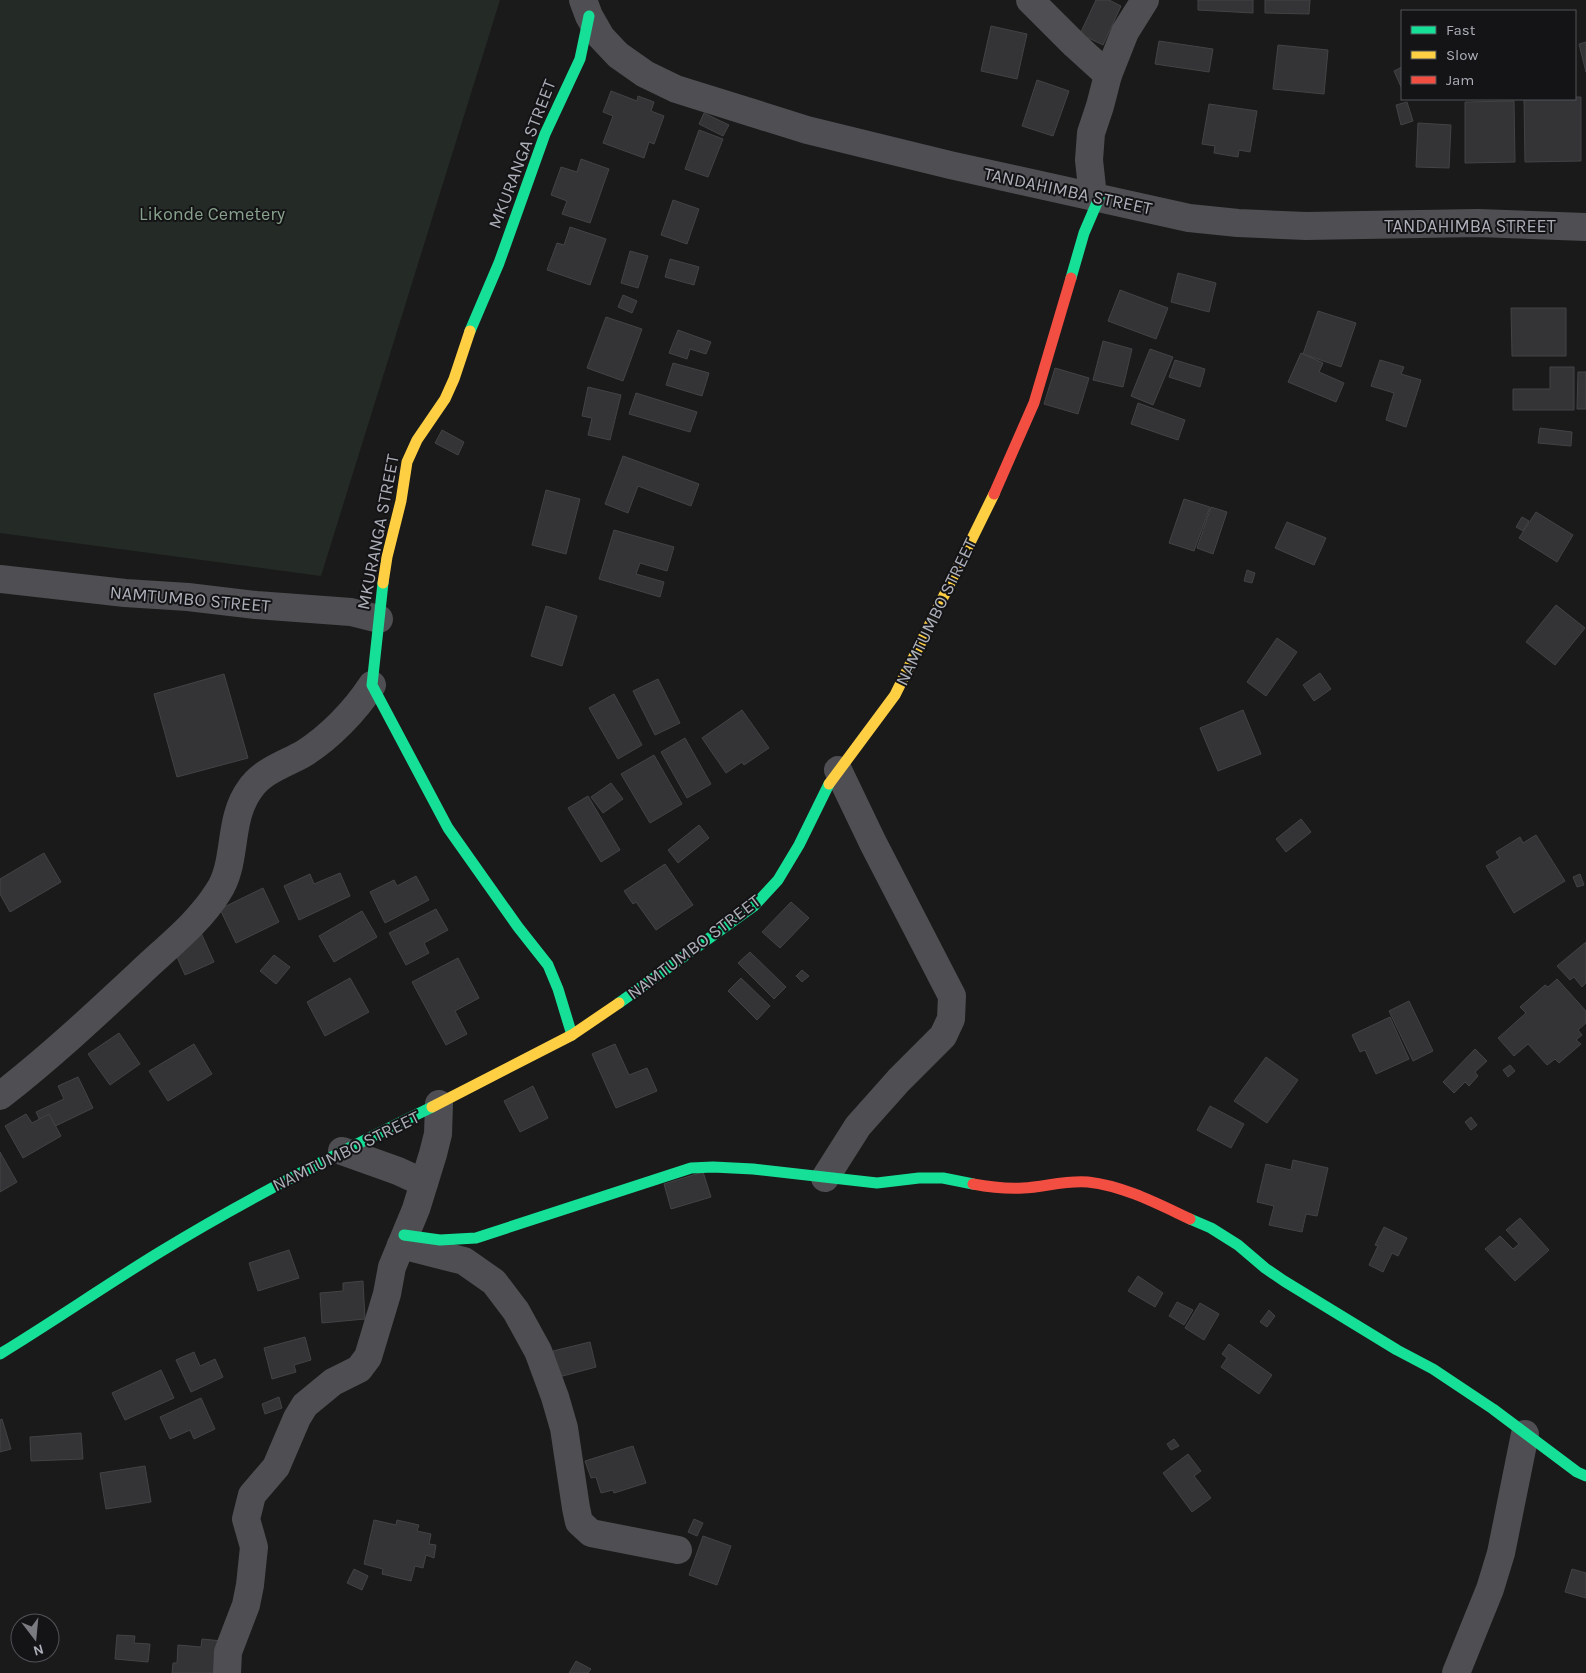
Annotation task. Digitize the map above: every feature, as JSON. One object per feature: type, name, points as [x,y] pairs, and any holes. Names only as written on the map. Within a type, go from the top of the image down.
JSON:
[{"type":"street","points":[[1030,0],[1108,75]]},
{"type":"street","points":[[1096,197],[1089,160],[1090,133],[1100,106],[1108,75],[1125,32],[1145,0]]},
{"type":"street","name":"TANDAHIMBA STREET","points":[[586,8],[601,37],[618,55],[645,74],[676,89],[807,130],[950,165],[1188,218],[1238,223],[1306,226],[1478,223],[1586,227]]},
{"type":"street","name":"MKURANGA STREET","points":[[372,685],[387,556],[401,501],[407,462],[417,440],[445,399],[454,379],[474,320],[499,263],[545,134],[580,59],[584,45],[586,8]]},
{"type":"street","name":"NAMTUMBO STREET","points":[[0,1354],[52,1323],[168,1247],[272,1187],[440,1104],[536,1052],[572,1035],[754,906],[778,880],[799,845],[826,789],[838,770],[895,696],[995,492],[1034,403],[1096,197]]},
{"type":"street","name":"NAMTUMBO STREET","points":[[0,579],[125,593],[351,612],[379,619]]},
{"type":"street","points":[[0,1096],[84,1026],[198,918],[219,892],[225,880],[233,831],[242,803],[250,788],[266,773],[303,754],[327,736],[354,708],[372,685],[448,828],[518,928],[548,965],[558,989],[572,1035]]},
{"type":"street","points":[[825,1178],[858,1126],[899,1080],[943,1036],[951,1019],[952,996],[838,770]]},
{"type":"street","points":[[227,1673],[228,1652],[246,1605],[250,1585],[254,1546],[246,1519],[252,1496],[276,1467],[297,1418],[305,1405],[333,1382],[359,1370],[368,1357],[387,1294],[392,1267],[416,1209],[438,1134],[440,1104]]},
{"type":"street","points":[[342,1151],[398,1171],[424,1183]]},
{"type":"street","points":[[402,1240],[456,1241],[476,1238],[691,1168],[753,1169],[877,1183],[919,1178],[943,1178],[996,1188],[1023,1188],[1070,1182],[1107,1185],[1146,1199],[1211,1228],[1238,1245],[1278,1277],[1397,1350],[1433,1369],[1493,1409],[1525,1434],[1586,1476]]},
{"type":"street","points":[[402,1240],[464,1261],[494,1282],[516,1311],[538,1351],[555,1397],[564,1428],[579,1522],[591,1533],[678,1550]]},
{"type":"street","points":[[1456,1673],[1490,1589],[1502,1553],[1525,1434]]},
{"type":"green space","name":"Likonde Cemetery","points":[[0,0],[500,0],[321,576],[0,533]]},
{"type":"building","points":[[1096,0],[1109,0],[1121,6],[1103,45],[1080,34]]},
{"type":"building","points":[[1198,0],[1253,0],[1253,13],[1198,10]]},
{"type":"building","points":[[1265,0],[1310,0],[1309,14],[1265,13]]},
{"type":"building","points":[[991,26],[1027,34],[1017,79],[981,71]]},
{"type":"building","points":[[1159,41],[1213,49],[1209,72],[1155,64]]},
{"type":"building","points":[[1586,42],[1586,72],[1579,44]]},
{"type":"building","points":[[1278,45],[1328,50],[1324,94],[1273,89]]},
{"type":"building","points":[[1401,68],[1401,87],[1394,71]]},
{"type":"building","points":[[1037,80],[1069,91],[1053,136],[1022,126]]},
{"type":"building","points":[[611,91],[637,101],[638,96],[654,102],[651,111],[664,116],[654,144],[649,142],[644,158],[603,143],[613,116],[603,112]]},
{"type":"building","points":[[1576,97],[1581,97],[1581,161],[1525,162],[1524,100],[1576,100]]},
{"type":"building","points":[[1514,101],[1515,162],[1465,163],[1465,102]]},
{"type":"building","points":[[1407,102],[1413,121],[1401,125],[1396,105]]},
{"type":"building","points":[[1209,104],[1257,111],[1250,152],[1239,150],[1238,157],[1214,153],[1215,146],[1202,144]]},
{"type":"building","points":[[704,113],[729,125],[723,136],[699,124]]},
{"type":"building","points":[[1418,123],[1451,125],[1449,168],[1416,167]]},
{"type":"building","points":[[699,130],[723,139],[708,177],[685,169]]},
{"type":"building","points":[[581,159],[609,169],[590,223],[562,214],[567,201],[551,195],[561,167],[577,172]]},
{"type":"building","points":[[673,200],[699,209],[687,244],[661,235]]},
{"type":"building","points":[[570,227],[606,239],[590,285],[547,270],[557,243],[564,245]]},
{"type":"building","points":[[630,251],[648,256],[638,288],[621,283]]},
{"type":"building","points":[[670,259],[699,267],[694,285],[665,277]]},
{"type":"building","points":[[1178,273],[1216,283],[1209,312],[1171,302]]},
{"type":"building","points":[[1120,290],[1168,308],[1156,339],[1108,321]]},
{"type":"building","points":[[623,295],[637,301],[632,313],[618,307]]},
{"type":"building","points":[[1511,308],[1566,308],[1566,356],[1512,356]]},
{"type":"building","points":[[1318,311],[1356,323],[1341,367],[1303,354]]},
{"type":"building","points":[[606,317],[642,329],[623,381],[587,368]]},
{"type":"building","points":[[678,330],[711,342],[706,354],[690,349],[687,359],[669,353]]},
{"type":"building","points":[[1103,341],[1132,349],[1123,387],[1093,380]]},
{"type":"building","points":[[1150,349],[1173,357],[1153,405],[1131,396]]},
{"type":"building","points":[[1301,353],[1323,363],[1319,372],[1344,383],[1336,402],[1288,382]]},
{"type":"building","points":[[1175,360],[1205,369],[1200,387],[1169,377]]},
{"type":"building","points":[[1380,360],[1404,367],[1401,374],[1421,380],[1406,427],[1386,420],[1394,393],[1371,386]]},
{"type":"building","points":[[673,363],[709,373],[702,396],[666,385]]},
{"type":"building","points":[[1550,367],[1574,367],[1574,410],[1513,410],[1513,389],[1550,389]]},
{"type":"building","points":[[1055,368],[1089,378],[1078,414],[1044,404]]},
{"type":"building","points":[[1578,372],[1586,372],[1586,409],[1577,409]]},
{"type":"building","points":[[588,387],[621,395],[610,440],[588,435],[592,418],[582,416]]},
{"type":"building","points":[[636,393],[697,412],[690,432],[629,414]]},
{"type":"building","points":[[1138,403],[1185,420],[1178,440],[1131,424]]},
{"type":"building","points":[[1540,428],[1572,432],[1571,446],[1538,443]]},
{"type":"building","points":[[442,430],[464,442],[458,455],[435,443]]},
{"type":"building","points":[[623,456],[699,484],[691,506],[638,486],[628,513],[605,504]]},
{"type":"building","points":[[546,490],[580,499],[566,554],[532,545]]},
{"type":"building","points":[[1184,499],[1210,507],[1194,551],[1169,543]]},
{"type":"building","points":[[1211,507],[1227,512],[1213,554],[1197,548]]},
{"type":"building","points":[[1536,512],[1573,535],[1557,562],[1519,538]]},
{"type":"building","points":[[1522,517],[1529,521],[1523,531],[1516,527]]},
{"type":"building","points":[[1287,522],[1326,538],[1314,565],[1275,548]]},
{"type":"building","points":[[614,530],[674,547],[667,571],[640,563],[636,574],[664,582],[660,597],[599,579]]},
{"type":"building","points":[[1247,570],[1255,573],[1252,583],[1244,581]]},
{"type":"building","points":[[1556,605],[1585,628],[1555,665],[1526,642]]},
{"type":"building","points":[[546,606],[577,616],[562,666],[531,656]]},
{"type":"building","points":[[1277,638],[1297,652],[1266,696],[1247,682]]},
{"type":"building","points":[[1320,673],[1331,689],[1314,701],[1303,685]]},
{"type":"building","points":[[224,674],[248,758],[177,777],[154,694]]},
{"type":"building","points":[[658,679],[680,723],[655,735],[633,691]]},
{"type":"building","points":[[614,694],[642,745],[618,759],[589,708]]},
{"type":"building","points":[[742,710],[769,748],[744,765],[742,762],[726,773],[702,738]]},
{"type":"building","points":[[1243,710],[1261,754],[1218,771],[1200,728]]},
{"type":"building","points":[[685,738],[711,784],[687,798],[661,752]]},
{"type":"building","points":[[654,755],[682,804],[650,823],[621,774]]},
{"type":"building","points":[[611,783],[623,799],[603,813],[591,797]]},
{"type":"building","points":[[588,796],[620,850],[601,862],[568,808]]},
{"type":"building","points":[[1301,819],[1311,832],[1286,852],[1276,839]]},
{"type":"building","points":[[699,825],[709,838],[678,863],[668,850]]},
{"type":"building","points":[[1536,835],[1565,881],[1514,913],[1486,866],[1500,858],[1496,852],[1520,837],[1523,843]]},
{"type":"building","points":[[44,853],[61,882],[10,912],[0,894],[0,879]]},
{"type":"building","points":[[665,864],[693,905],[656,930],[636,902],[633,904],[624,891]]},
{"type":"building","points":[[340,873],[350,896],[299,920],[284,886],[310,874],[314,884]]},
{"type":"building","points":[[1580,874],[1584,885],[1577,887],[1573,877]]},
{"type":"building","points":[[416,876],[429,900],[385,923],[370,892],[394,880],[397,886]]},
{"type":"building","points":[[263,888],[279,922],[236,943],[220,909]]},
{"type":"building","points":[[791,902],[809,918],[780,948],[762,932]]},
{"type":"building","points":[[436,909],[448,930],[424,943],[429,953],[406,965],[389,933]]},
{"type":"building","points":[[362,911],[377,937],[334,962],[319,936]]},
{"type":"building","points":[[198,926],[214,962],[185,975],[169,939]]},
{"type":"building","points":[[1586,942],[1586,983],[1582,987],[1574,977],[1570,980],[1557,966]]},
{"type":"building","points":[[750,952],[786,987],[774,999],[738,963]]},
{"type":"building","points":[[274,955],[290,967],[276,984],[260,971]]},
{"type":"building","points":[[458,958],[479,998],[455,1011],[467,1034],[446,1045],[412,982]]},
{"type":"building","points":[[802,970],[809,976],[802,982],[796,976]]},
{"type":"building","points":[[350,978],[369,1012],[325,1036],[307,1002]]},
{"type":"building","points":[[741,978],[770,1006],[757,1020],[728,991]]},
{"type":"building","points":[[1557,979],[1586,1011],[1586,1023],[1578,1030],[1582,1035],[1576,1040],[1581,1044],[1559,1063],[1555,1059],[1547,1065],[1528,1044],[1514,1056],[1498,1038],[1526,1013],[1520,1007],[1545,985],[1548,987]]},
{"type":"building","points":[[1409,1001],[1433,1051],[1413,1061],[1389,1011]]},
{"type":"building","points":[[1390,1017],[1409,1059],[1376,1074],[1365,1050],[1360,1052],[1352,1035]]},
{"type":"building","points":[[119,1033],[140,1064],[110,1085],[88,1054]]},
{"type":"building","points":[[194,1044],[212,1074],[168,1101],[149,1071]]},
{"type":"building","points":[[615,1044],[629,1075],[647,1068],[657,1091],[616,1108],[592,1054]]},
{"type":"building","points":[[1475,1049],[1487,1061],[1475,1072],[1478,1076],[1469,1086],[1465,1082],[1454,1093],[1443,1082]]},
{"type":"building","points":[[1266,1057],[1298,1080],[1267,1123],[1234,1101]]},
{"type":"building","points":[[1510,1065],[1515,1071],[1508,1077],[1503,1070]]},
{"type":"building","points":[[78,1077],[93,1108],[45,1131],[36,1112],[64,1099],[58,1086]]},
{"type":"building","points":[[533,1086],[548,1118],[520,1132],[504,1101]]},
{"type":"building","points":[[1210,1106],[1244,1124],[1231,1148],[1197,1130]]},
{"type":"building","points":[[26,1114],[32,1123],[49,1114],[61,1136],[23,1158],[5,1126]]},
{"type":"building","points":[[1471,1117],[1477,1125],[1471,1130],[1465,1122]]},
{"type":"building","points":[[0,1152],[17,1182],[0,1192]]},
{"type":"building","points":[[1293,1160],[1328,1168],[1317,1216],[1306,1214],[1302,1232],[1269,1225],[1274,1206],[1257,1202],[1266,1164],[1291,1170]]},
{"type":"building","points":[[703,1172],[711,1197],[671,1209],[664,1184]]},
{"type":"building","points":[[1520,1218],[1549,1250],[1515,1281],[1485,1249],[1500,1236],[1513,1249],[1519,1244],[1506,1230]]},
{"type":"building","points":[[1384,1227],[1407,1238],[1398,1256],[1392,1253],[1383,1272],[1369,1265],[1378,1246],[1375,1245]]},
{"type":"building","points":[[289,1250],[299,1278],[258,1291],[249,1263]]},
{"type":"building","points":[[1138,1276],[1163,1293],[1155,1307],[1128,1291]]},
{"type":"building","points":[[363,1281],[365,1319],[322,1323],[320,1293],[343,1291],[343,1283]]},
{"type":"building","points":[[1177,1302],[1193,1310],[1184,1325],[1169,1316]]},
{"type":"building","points":[[1200,1303],[1219,1314],[1204,1340],[1185,1328]]},
{"type":"building","points":[[1269,1310],[1275,1316],[1267,1327],[1260,1322]]},
{"type":"building","points":[[305,1337],[311,1360],[294,1365],[296,1372],[272,1379],[264,1348]]},
{"type":"building","points":[[590,1342],[596,1367],[559,1377],[553,1351]]},
{"type":"building","points":[[1229,1344],[1272,1375],[1259,1394],[1221,1367],[1227,1358],[1222,1354]]},
{"type":"building","points":[[194,1352],[200,1366],[215,1359],[223,1377],[191,1392],[176,1360]]},
{"type":"building","points":[[161,1370],[174,1398],[125,1420],[112,1393]]},
{"type":"building","points":[[279,1397],[282,1408],[265,1414],[262,1404]]},
{"type":"building","points":[[201,1398],[215,1429],[194,1439],[190,1430],[170,1439],[160,1417]]},
{"type":"building","points":[[2,1419],[11,1449],[0,1452],[0,1420]]},
{"type":"building","points":[[81,1433],[83,1459],[31,1461],[30,1437]]},
{"type":"building","points":[[1174,1439],[1179,1446],[1171,1450],[1167,1444]]},
{"type":"building","points":[[633,1446],[646,1483],[614,1493],[613,1490],[601,1493],[596,1477],[591,1478],[585,1461]]},
{"type":"building","points":[[1188,1454],[1201,1471],[1194,1476],[1211,1498],[1192,1512],[1163,1473]]},
{"type":"building","points":[[145,1466],[151,1502],[106,1509],[100,1473]]},
{"type":"building","points":[[694,1519],[703,1523],[697,1536],[688,1532]]},
{"type":"building","points":[[374,1520],[396,1525],[397,1520],[419,1525],[417,1531],[431,1534],[429,1544],[436,1545],[434,1558],[426,1555],[423,1568],[415,1566],[411,1581],[382,1574],[383,1569],[364,1564]]},
{"type":"building","points":[[703,1536],[731,1546],[717,1585],[689,1575]]},
{"type":"building","points":[[354,1569],[368,1576],[362,1590],[347,1583]]},
{"type":"building","points":[[1572,1569],[1586,1573],[1586,1598],[1565,1592]]},
{"type":"building","points":[[117,1635],[135,1636],[134,1643],[150,1644],[148,1662],[115,1659]]},
{"type":"building","points":[[202,1639],[222,1641],[224,1673],[172,1673],[173,1663],[177,1663],[178,1645],[201,1647]]},
{"type":"building","points":[[576,1661],[591,1669],[588,1673],[569,1673]]},
{"type":"traffic: fast","points":[[470,331],[499,263],[545,134],[580,59],[589,16]]},
{"type":"traffic: fast","points":[[1071,278],[1084,233],[1099,198]]},
{"type":"traffic: fast","points":[[383,583],[372,685],[448,828],[518,927],[548,965],[558,989],[572,1035]]},
{"type":"traffic: fast","points":[[619,1003],[754,906],[778,880],[799,845],[829,784]]},
{"type":"traffic: fast","points":[[0,1354],[193,1232],[260,1194],[432,1107]]},
{"type":"traffic: fast","points":[[404,1235],[440,1240],[476,1238],[691,1168],[753,1169],[877,1183],[919,1178],[943,1178],[973,1184]]},
{"type":"traffic: fast","points":[[1190,1219],[1211,1228],[1238,1245],[1284,1281],[1397,1350],[1433,1369],[1493,1409],[1577,1472],[1586,1476]]},
{"type":"traffic: slow","points":[[383,583],[387,557],[401,501],[407,462],[417,440],[445,399],[454,379],[470,331]]},
{"type":"traffic: slow","points":[[829,784],[895,695],[994,494]]},
{"type":"traffic: slow","points":[[432,1107],[572,1035],[619,1003]]},
{"type":"traffic: jam","points":[[994,494],[1034,403],[1071,278]]},
{"type":"traffic: jam","points":[[973,1184],[997,1188],[1031,1187],[1072,1182],[1101,1184],[1140,1196],[1190,1219]]}]
